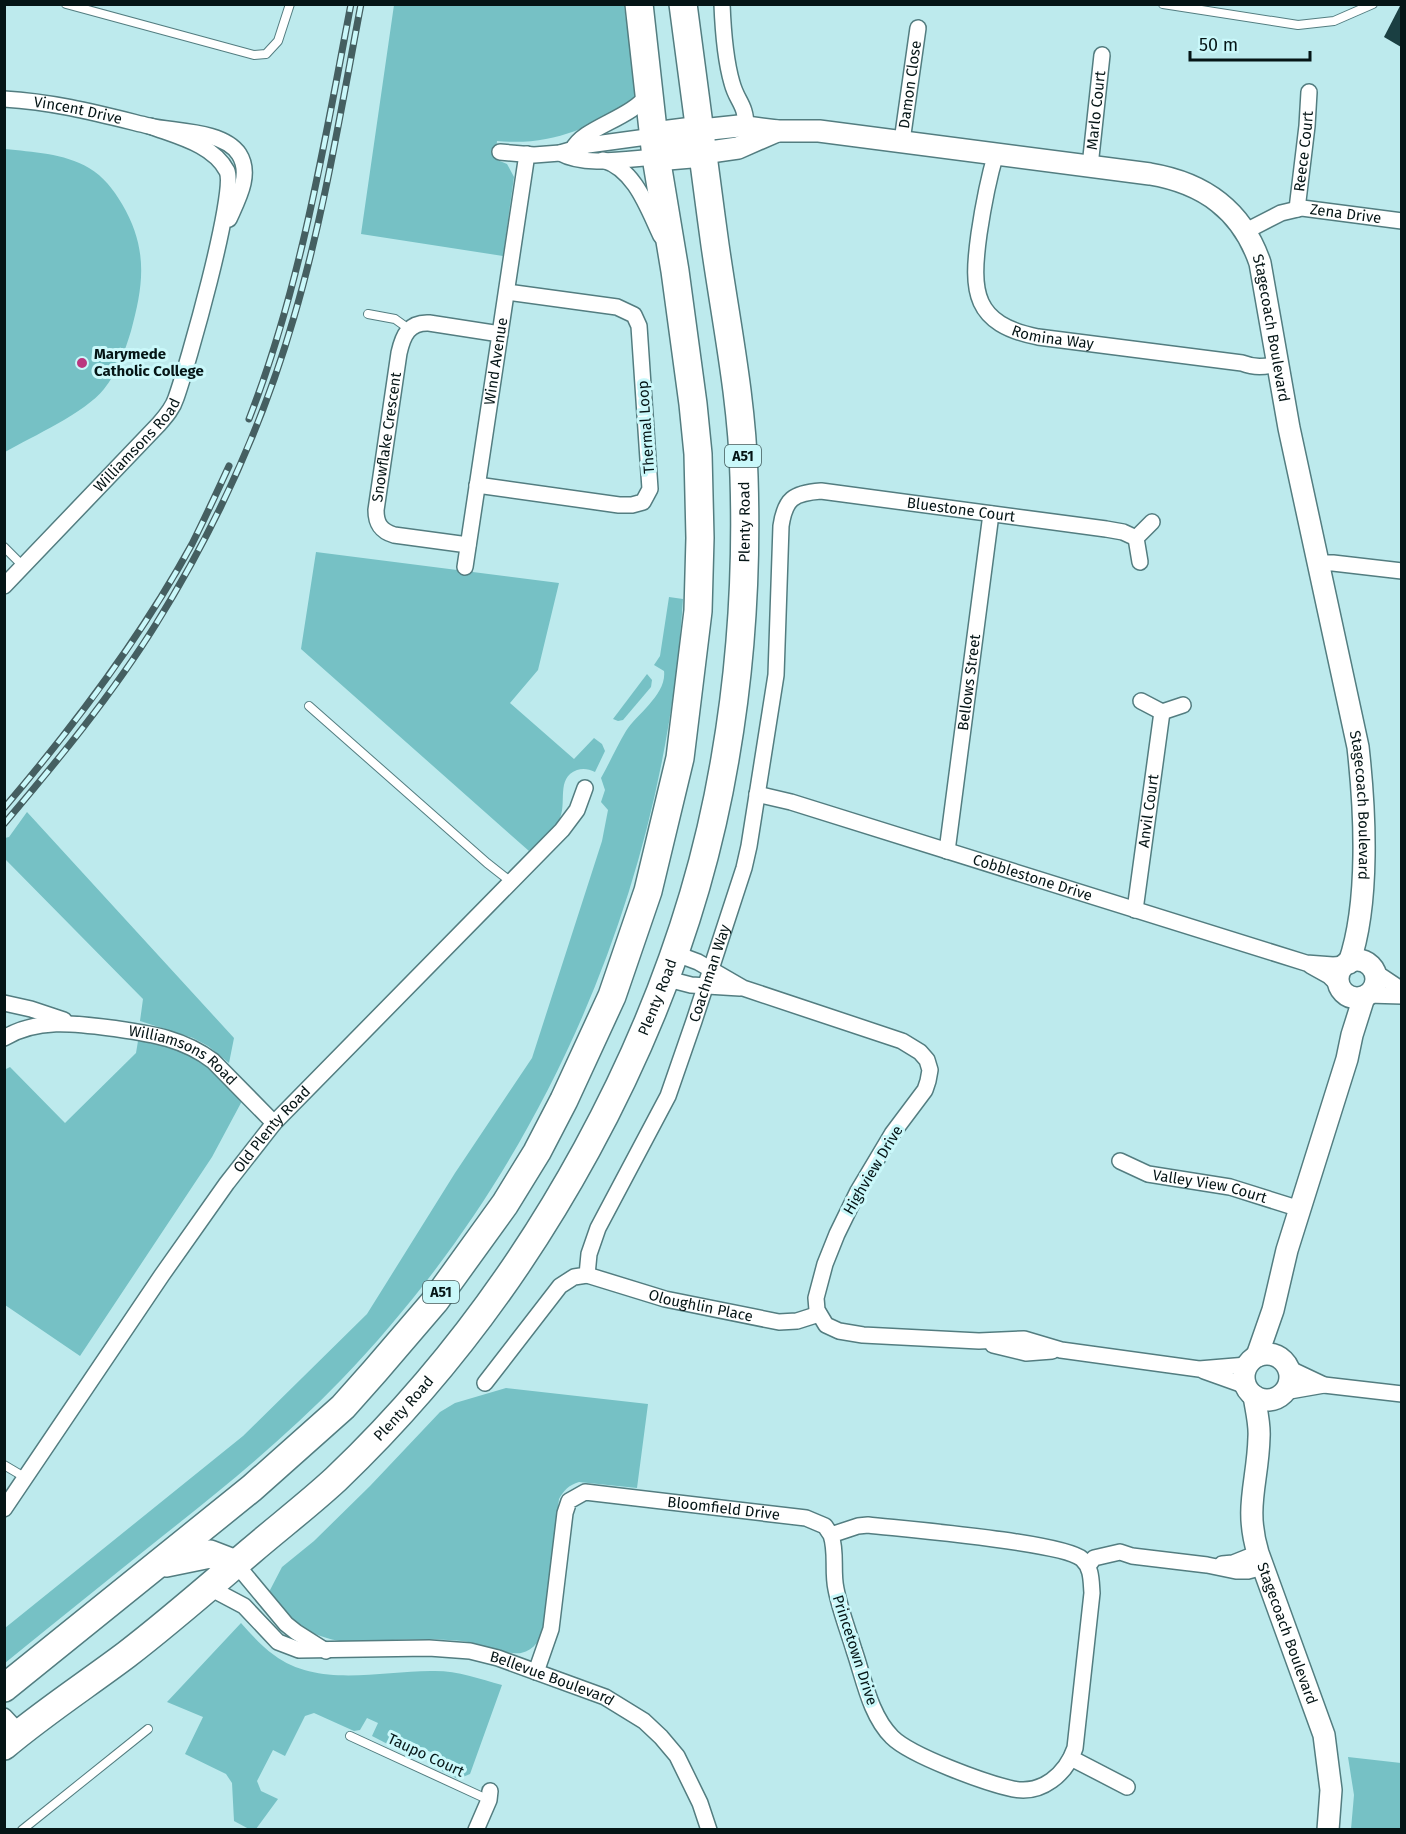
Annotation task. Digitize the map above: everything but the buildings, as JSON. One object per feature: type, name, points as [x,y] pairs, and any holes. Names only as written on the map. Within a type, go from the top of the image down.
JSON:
[{"type":"highway","name":"A51","points":[[4,1688],[252,1488],[343,1407],[435,1301],[505,1203],[537,1152],[589,1049],[612,996],[648,891],[680,758],[698,611],[700,538],[698,454],[655,147],[639,4]]},
{"type":"highway","name":"Plenty Road","points":[[10,1731],[126,1655],[210,1588],[335,1480],[422,1388],[469,1329],[533,1239],[569,1181],[598,1128],[633,1055],[669,966],[702,859],[725,760],[737,674],[744,549],[744,472],[736,379],[683,4]]},
{"type":"highway","points":[[655,147],[702,142]]},
{"type":"highway","points":[[159,1564],[206,1554],[218,1556],[236,1564]]},
{"type":"street","points":[[722,4],[730,75],[745,110],[748,135]]},
{"type":"street","name":"Damon Close","points":[[902,141],[918,28]]},
{"type":"street","name":"Marlo Court","points":[[1090,166],[1102,55]]},
{"type":"street","name":"Reece Court","points":[[1293,210],[1307,126],[1309,92]]},
{"type":"street","points":[[567,151],[583,136],[637,107],[649,93]]},
{"type":"street","name":"Vincent Drive","points":[[4,99],[67,105],[150,126],[210,136],[224,141],[240,155]]},
{"type":"street","name":"Vincent Drive","points":[[150,126],[207,149],[221,161]]},
{"type":"street","name":"Stagecoach Boulevard","points":[[702,142],[738,148],[748,135],[777,131],[819,131],[1150,174],[1185,182],[1216,201],[1237,219],[1248,236],[1260,263],[1288,428],[1351,713],[1360,767],[1364,820],[1360,911],[1355,945],[1348,963]]},
{"type":"street","points":[[567,151],[578,160],[603,160],[655,147]]},
{"type":"street","points":[[500,152],[527,154],[655,147]]},
{"type":"street","name":"Romina Way","points":[[989,152],[975,265],[975,284],[985,309],[1004,327],[1038,337],[1242,363],[1277,359]]},
{"type":"street","name":"Wind Avenue","points":[[465,567],[527,154]]},
{"type":"street","name":"Williamsons Road","points":[[221,238],[241,192],[245,171],[240,155]]},
{"type":"street","points":[[603,160],[618,166],[629,178],[671,251]]},
{"type":"street","name":"Williamsons Road","points":[[4,586],[169,412],[176,400],[221,238],[229,178],[221,161]]},
{"type":"street","name":"Zena Drive","points":[[1248,236],[1269,218],[1293,210],[1401,221]]},
{"type":"street","name":"Thermal Loop","points":[[477,485],[619,505],[643,502],[650,489],[639,333],[634,315],[617,307],[507,292]]},
{"type":"street","points":[[409,329],[418,323],[429,323],[500,334]]},
{"type":"street","name":"Snowflake Crescent","points":[[409,329],[403,336],[399,353],[376,510],[377,522],[383,530],[394,535],[468,545]]},
{"type":"street","name":"Bluestone Court","points":[[788,502],[798,494],[821,491],[1107,529],[1123,532],[1136,538]]},
{"type":"street","name":"Coachman Way","points":[[587,1275],[589,1254],[597,1228],[668,1096],[744,868],[776,675],[781,526],[788,502]]},
{"type":"street","name":"Bellows Street","points":[[947,851],[991,514]]},
{"type":"street","points":[[1140,562],[1136,538],[1152,522]]},
{"type":"street","points":[[1318,563],[1401,571]]},
{"type":"street","points":[[1141,701],[1162,712],[1183,705]]},
{"type":"street","name":"Anvil Court","points":[[1135,910],[1162,712]]},
{"type":"street","name":"Old Plenty Road","points":[[4,1509],[226,1184],[274,1123],[562,830],[577,810],[585,788]]},
{"type":"street","name":"Cobblestone Drive","points":[[758,794],[791,802],[1306,963],[1329,976],[1341,989]]},
{"type":"street","name":"Stagecoach Boulevard","points":[[1360,911],[1366,946],[1374,970]]},
{"type":"street","points":[[1401,990],[1370,965],[1359,961],[1348,963],[1340,972],[1341,989],[1352,997],[1401,996]]},
{"type":"street","name":"Highview Drive","points":[[669,966],[698,962],[743,988],[902,1041],[920,1052],[929,1066],[930,1076],[925,1090],[892,1134],[858,1191],[837,1234],[818,1290],[816,1305],[819,1314]]},
{"type":"street","name":"Cobblestone Drive","points":[[1306,963],[1333,965],[1348,963]]},
{"type":"street","name":"Highview Drive","points":[[669,966],[691,985],[743,988]]},
{"type":"street","points":[[1366,996],[1374,987],[1376,977],[1374,970]]},
{"type":"street","name":"Stagecoach Boulevard","points":[[1341,989],[1349,1010],[1352,1035]]},
{"type":"street","name":"Stagecoach Boulevard","points":[[1328,1830],[1331,1790],[1324,1735],[1251,1528],[1259,1437],[1251,1376],[1273,1310],[1287,1250],[1347,1059],[1352,1035],[1366,996]]},
{"type":"street","name":"Williamsons Road","points":[[4,1003],[73,1023],[156,1034],[189,1045],[219,1066],[274,1123]]},
{"type":"street","name":"Williamsons Road","points":[[4,1038],[34,1026],[73,1023]]},
{"type":"street","name":"Valley View Court","points":[[1120,1161],[1143,1172],[1230,1187],[1300,1209]]},
{"type":"street","points":[[485,1383],[560,1286],[574,1277],[587,1275]]},
{"type":"street","name":"Oloughlin Place","points":[[587,1275],[665,1299],[779,1322],[797,1321],[819,1314]]},
{"type":"street","name":"Stagecoach Boulevard","points":[[1273,1310],[1283,1363]]},
{"type":"street","points":[[819,1314],[832,1328],[849,1333],[979,1341],[1026,1353],[1061,1350],[1251,1376]]},
{"type":"street","points":[[1251,1376],[1272,1355],[1324,1384],[1401,1394]]},
{"type":"street","points":[[1280,1395],[1289,1381],[1283,1363]]},
{"type":"street","points":[[1251,1376],[1265,1400],[1324,1384]]},
{"type":"street","name":"Stagecoach Boulevard","points":[[1259,1437],[1280,1395]]},
{"type":"street","name":"Bloomfield Drive","points":[[536,1672],[551,1629],[565,1513],[569,1500],[580,1494],[592,1491],[806,1518],[825,1526],[831,1535]]},
{"type":"street","points":[[831,1535],[858,1526],[868,1526],[1047,1546],[1094,1564],[1132,1557],[1207,1565],[1261,1560]]},
{"type":"street","name":"Princetown Drive","points":[[831,1535],[835,1546],[833,1577],[839,1603],[870,1701],[884,1727],[902,1745],[925,1757],[1003,1787],[1017,1790],[1029,1790],[1053,1781],[1062,1772],[1075,1748],[1092,1593],[1090,1572],[1094,1564]]},
{"type":"street","points":[[236,1564],[286,1624],[326,1651]]},
{"type":"street","name":"Bellevue Boulevard","points":[[210,1588],[244,1605],[278,1642],[299,1650],[455,1649],[498,1658],[604,1697],[650,1726],[677,1756],[700,1803],[709,1830]]},
{"type":"street","points":[[1071,1758],[1127,1786]]},
{"type":"street","points":[[476,1830],[489,1795]]},
{"type":"lane","points":[[66,4],[254,55],[266,54],[278,41],[290,4]]},
{"type":"lane","points":[[1163,4],[1298,25],[1334,21],[1373,4]]},
{"type":"lane","points":[[368,314],[395,319],[409,329]]},
{"type":"lane","points":[[4,547],[23,566]]},
{"type":"lane","points":[[309,706],[510,881]]},
{"type":"lane","points":[[4,1465],[26,1478]]},
{"type":"lane","points":[[22,1830],[148,1729]]},
{"type":"lane","name":"Taupo Court","points":[[351,1736],[489,1795]]},
{"type":"shaded area","points":[[394,5],[624,5],[635,86],[634,99],[631,104],[599,121],[567,134],[534,141],[497,141],[495,159],[507,164],[514,177],[503,256],[361,234]]},
{"type":"shaded area","points":[[5,149],[69,159],[99,175],[115,193],[130,220],[140,251],[141,282],[131,331],[109,383],[95,398],[72,415],[5,452]]},
{"type":"shaded area","points":[[316,552],[559,583],[538,670],[510,703],[574,759],[594,738],[602,744],[605,751],[595,772],[579,769],[566,779],[559,820],[529,851],[301,649]]},
{"type":"shaded area","points":[[669,597],[683,599],[671,707],[651,813],[620,917],[582,1019],[534,1116],[478,1209],[414,1297],[321,1400],[233,1479],[5,1663],[5,1628],[243,1436],[367,1314],[455,1173],[532,1058],[602,841],[608,810],[601,802],[605,790],[601,778],[626,731],[656,696],[664,679],[664,671],[654,665],[660,656]]},
{"type":"shaded area","points":[[647,674],[652,680],[651,687],[623,720],[613,719]]},
{"type":"shaded area","points":[[27,812],[234,1038],[229,1063],[208,1046],[193,1038],[140,1021],[143,999],[5,859],[5,838],[9,837]]},
{"type":"shaded area","points":[[138,1041],[172,1049],[196,1060],[207,1067],[242,1101],[212,1157],[80,1356],[5,1305],[4,1070],[10,1067],[65,1123],[136,1053]]},
{"type":"shaded area","points":[[506,1388],[648,1404],[637,1488],[579,1482],[567,1488],[559,1499],[544,1626],[534,1647],[526,1652],[515,1653],[469,1642],[448,1640],[345,1642],[310,1632],[293,1620],[269,1592],[282,1567],[314,1541],[440,1412],[455,1403]]},
{"type":"shaded area","points":[[241,1623],[260,1644],[274,1655],[311,1672],[352,1675],[444,1671],[502,1685],[470,1774],[458,1779],[442,1771],[447,1760],[408,1741],[401,1751],[372,1736],[378,1723],[367,1718],[360,1730],[354,1731],[314,1713],[305,1716],[285,1756],[273,1750],[257,1781],[261,1791],[278,1799],[256,1829],[249,1829],[234,1821],[232,1783],[226,1774],[185,1754],[203,1717],[167,1702]]},
{"type":"shaded area","points":[[1348,1757],[1401,1763],[1401,1829],[1351,1829],[1354,1795]]},
{"type":"railway","points":[[249,419],[267,369],[297,266],[321,162],[351,4]]},
{"type":"railway","points":[[4,824],[84,727],[139,650],[178,588],[236,475],[268,397],[305,279],[331,162],[361,4]]},
{"type":"railway","points":[[4,808],[56,746],[105,681],[151,614],[192,544],[229,466]]},
{"type":"place","name":"Marymede Catholic College","points":[[82,363]]}]
